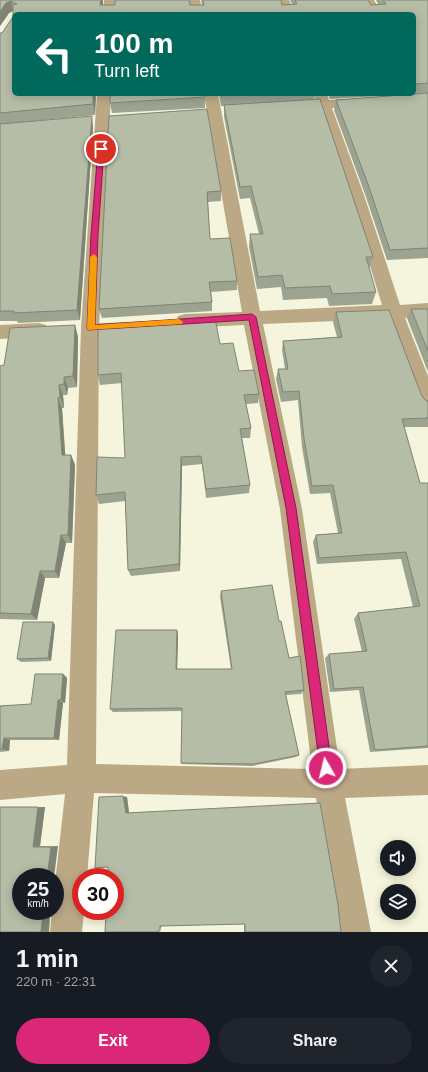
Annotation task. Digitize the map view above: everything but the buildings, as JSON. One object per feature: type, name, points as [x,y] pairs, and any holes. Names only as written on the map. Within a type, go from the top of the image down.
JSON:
[{"type":"street","points":[[109,12],[110,0]]},
{"type":"street","points":[[194,0],[197,12]]},
{"type":"street","points":[[284,0],[288,12]]},
{"type":"street","points":[[368,0],[375,12]]},
{"type":"street","points":[[66,932],[81,778],[91,328],[95,235],[104,120],[104,96]]},
{"type":"street","points":[[322,99],[393,310],[428,402]]},
{"type":"street","points":[[277,108],[322,99],[380,101]]},
{"type":"street","points":[[214,108],[252,317],[291,508],[328,784],[355,932]]},
{"type":"street","points":[[167,323],[252,317],[393,310],[428,310]]},
{"type":"street","points":[[0,332],[53,330]]},
{"type":"street","points":[[0,785],[81,778],[328,784],[428,780]]},
{"type":"slow traffic","points":[[94,257],[90,328],[179,322]]},
{"type":"route","points":[[101,149],[90,328],[252,317],[291,508],[326,768]]}]
